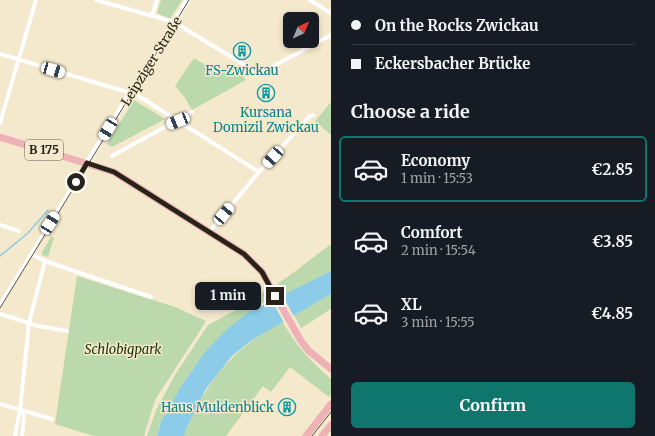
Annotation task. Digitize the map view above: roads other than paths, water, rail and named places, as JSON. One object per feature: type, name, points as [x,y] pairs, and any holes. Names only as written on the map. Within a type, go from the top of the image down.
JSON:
[{"type":"main road","name":"B 175","points":[[0,137],[114,172],[244,254],[263,274],[296,334],[309,351],[330,367]]},
{"type":"main road","points":[[306,436],[331,404]]},
{"type":"main road","points":[[322,436],[331,425]]},
{"type":"street","points":[[0,123],[36,0]]},
{"type":"street","points":[[96,0],[174,22],[259,74],[331,35]]},
{"type":"street","points":[[152,16],[157,0]]},
{"type":"street","name":"Leipziger Straße","points":[[0,305],[188,0]]},
{"type":"street","points":[[310,0],[331,13]]},
{"type":"street","points":[[0,54],[137,95],[259,172]]},
{"type":"street","points":[[112,156],[192,112]]},
{"type":"street","points":[[209,233],[259,172],[309,117],[313,115]]},
{"type":"street","points":[[0,225],[20,231]]},
{"type":"street","points":[[31,254],[45,261],[151,297]]},
{"type":"street","points":[[15,436],[20,410],[29,322],[45,261]]},
{"type":"street","points":[[0,314],[38,326],[67,331]]},
{"type":"street","points":[[0,404],[52,419]]},
{"type":"street","points":[[20,410],[24,416],[22,436]]},
{"type":"water","points":[[331,271],[331,294],[252,340],[232,356],[206,389],[184,436],[157,436],[161,421],[182,385],[205,352],[225,331],[247,313]]},
{"type":"waterway","points":[[0,256],[28,233],[48,210]]},
{"type":"tram line","points":[[0,308],[189,0]]},
{"type":"tram line","points":[[312,436],[331,412]]},
{"type":"place","name":"FS-Zwickau","points":[[242,51]]},
{"type":"place","name":"Kursana Domizil Zwickau","points":[[266,93]]},
{"type":"place","name":"Haus Muldenblick","points":[[287,407]]},
{"type":"park label","name":"Schlobigpark","points":[[123,349]]}]
